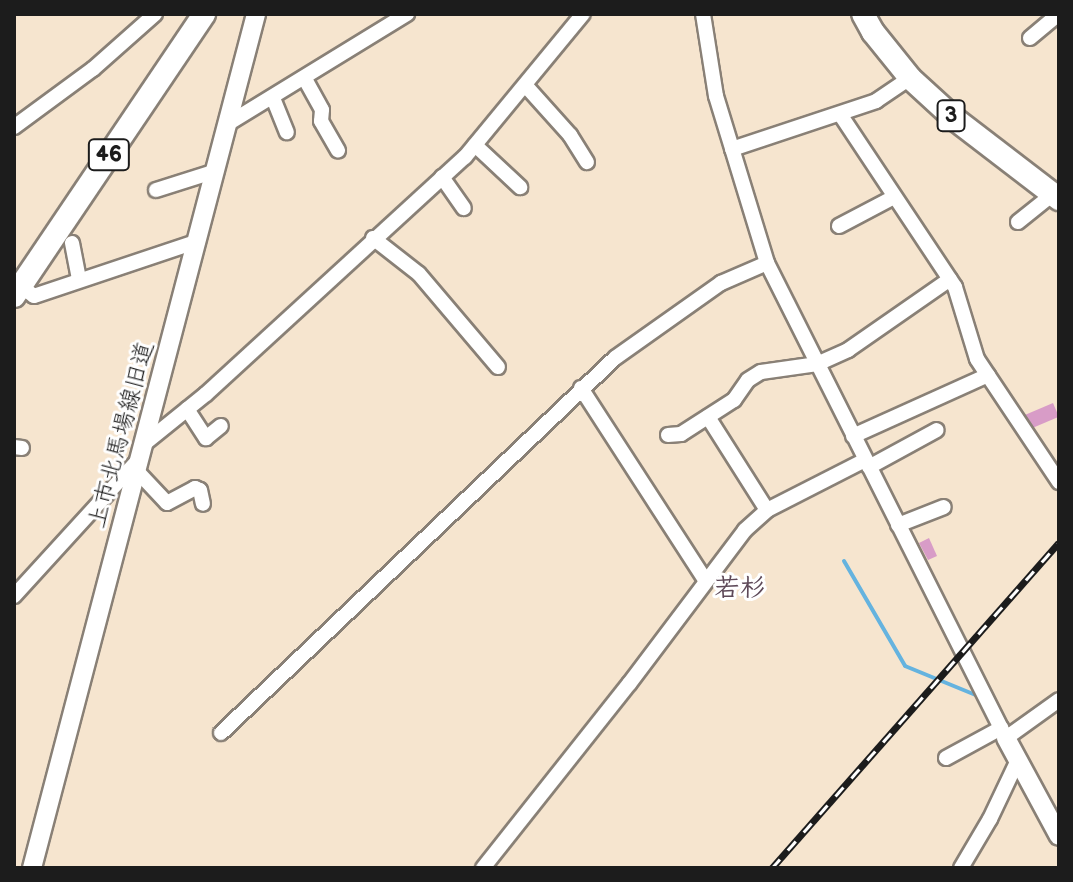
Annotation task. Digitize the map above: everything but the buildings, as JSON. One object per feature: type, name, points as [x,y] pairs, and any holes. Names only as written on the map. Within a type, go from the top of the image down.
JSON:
[{"type":"main road","name":"46","points":[[17,291],[204,14]]},
{"type":"main road","name":"3","points":[[863,14],[873,32],[910,78],[956,120],[1056,196]]},
{"type":"street","points":[[14,127],[93,69],[155,14]]},
{"type":"street","name":"上市北馬場線旧道","points":[[32,868],[256,14]]},
{"type":"street","points":[[229,123],[407,14]]},
{"type":"street","points":[[14,596],[187,409],[475,145],[583,14]]},
{"type":"street","points":[[703,14],[716,96],[767,263],[1003,733],[1059,836]]},
{"type":"street","points":[[1030,38],[1059,14]]},
{"type":"street","points":[[732,149],[876,101],[910,78]]},
{"type":"street","points":[[305,79],[322,110],[321,121],[338,150]]},
{"type":"street","points":[[526,86],[570,135],[587,162]]},
{"type":"street","points":[[273,98],[287,132]]},
{"type":"street","points":[[840,114],[950,279],[965,309],[971,347],[1059,482]]},
{"type":"street","points":[[475,145],[520,187]]},
{"type":"street","points":[[156,190],[216,171]]},
{"type":"street","points":[[442,177],[464,208]]},
{"type":"street","points":[[1018,222],[1056,196]]},
{"type":"street","points":[[839,226],[894,197]]},
{"type":"street","points":[[373,238],[419,274],[498,367]]},
{"type":"street","points":[[17,291],[34,296],[198,241]]},
{"type":"street","points":[[72,243],[79,279]]},
{"type":"street","points":[[221,733],[615,358],[721,283],[767,263]]},
{"type":"street","points":[[668,435],[681,434],[734,400],[748,380],[761,372],[817,364],[848,350],[950,279]]},
{"type":"street","points":[[853,436],[988,375]]},
{"type":"street","points":[[581,388],[706,581]]},
{"type":"street","points":[[187,409],[206,438],[221,426]]},
{"type":"street","points":[[708,417],[767,510]]},
{"type":"street","points":[[483,868],[745,530],[767,510],[937,430]]},
{"type":"street","points":[[140,457],[167,503],[195,488],[200,490],[203,504]]},
{"type":"street","points":[[898,525],[944,507]]},
{"type":"street","points":[[946,758],[1003,733],[1059,700]]},
{"type":"street","points":[[961,868],[990,819],[1018,760]]},
{"type":"waterway","points":[[844,561],[905,666],[978,696]]},
{"type":"railway","points":[[772,868],[1059,542]]},
{"type":"district","name":"若杉","points":[[740,589]]}]
